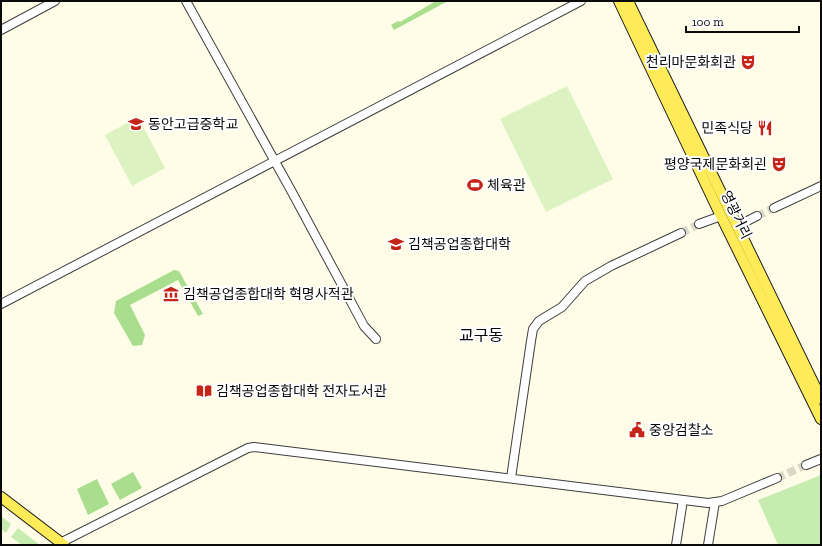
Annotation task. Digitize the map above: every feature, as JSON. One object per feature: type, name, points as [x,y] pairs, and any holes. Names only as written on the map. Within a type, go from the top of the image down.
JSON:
[{"type":"main road","name":"영광거리","points":[[619,1],[721,216],[821,419]]},
{"type":"main road","name":"영광거리","points":[[628,1],[821,399]]},
{"type":"main road","points":[[1,497],[62,544]]},
{"type":"street","points":[[1,30],[55,1]]},
{"type":"street","points":[[186,1],[275,160],[364,326],[376,339]]},
{"type":"street","points":[[1,304],[581,1]]},
{"type":"street","points":[[774,208],[821,186]]},
{"type":"street","points":[[699,224],[721,216]]},
{"type":"street","points":[[737,226],[757,216]]},
{"type":"street","points":[[511,478],[533,329],[538,321],[562,307],[585,281],[611,266],[681,233]]},
{"type":"street","points":[[62,544],[241,452],[254,447],[708,503],[715,502],[777,478]]},
{"type":"street","points":[[806,465],[821,459]]},
{"type":"street","points":[[676,545],[683,500]]},
{"type":"street","points":[[708,545],[715,502]]},
{"type":"green space","points":[[436,1],[448,1],[394,30],[391,25],[398,21],[400,22]]},
{"type":"green space","points":[[567,86],[613,179],[546,212],[500,119]]},
{"type":"green space","points":[[138,117],[165,168],[132,186],[105,135]]},
{"type":"green space","points":[[174,270],[179,271],[203,314],[198,316],[178,280],[130,305],[145,335],[142,345],[133,346],[114,313],[116,301]]},
{"type":"green space","points":[[133,472],[142,488],[120,500],[111,484]]},
{"type":"green space","points":[[821,475],[821,545],[778,545],[758,500]]},
{"type":"green space","points":[[97,479],[109,504],[88,515],[77,489]]},
{"type":"green space","points":[[1,516],[11,524],[6,533],[1,529]]},
{"type":"green space","points":[[18,528],[40,545],[22,545],[11,537]]},
{"type":"tunnel","points":[[757,216],[774,208]]},
{"type":"tunnel","points":[[681,233],[699,224]]},
{"type":"tunnel","points":[[777,478],[806,465]]},
{"type":"place","name":"천리마문화회관","points":[[748,62]]},
{"type":"place","name":"동안고급중학교","points":[[136,124]]},
{"type":"place","name":"민족식당","points":[[765,128]]},
{"type":"place","name":"평양국제문화회괸","points":[[779,164]]},
{"type":"place","name":"체육관","points":[[475,185]]},
{"type":"place","name":"김책공업종합대학","points":[[396,244]]},
{"type":"place","name":"김책공업종합대학 혁명사적관","points":[[171,294]]},
{"type":"place","name":"김책공업종합대학 전자도서관","points":[[204,391]]},
{"type":"place","name":"중앙검찰소","points":[[637,430]]},
{"type":"district","name":"교구동","points":[[481,335]]}]
